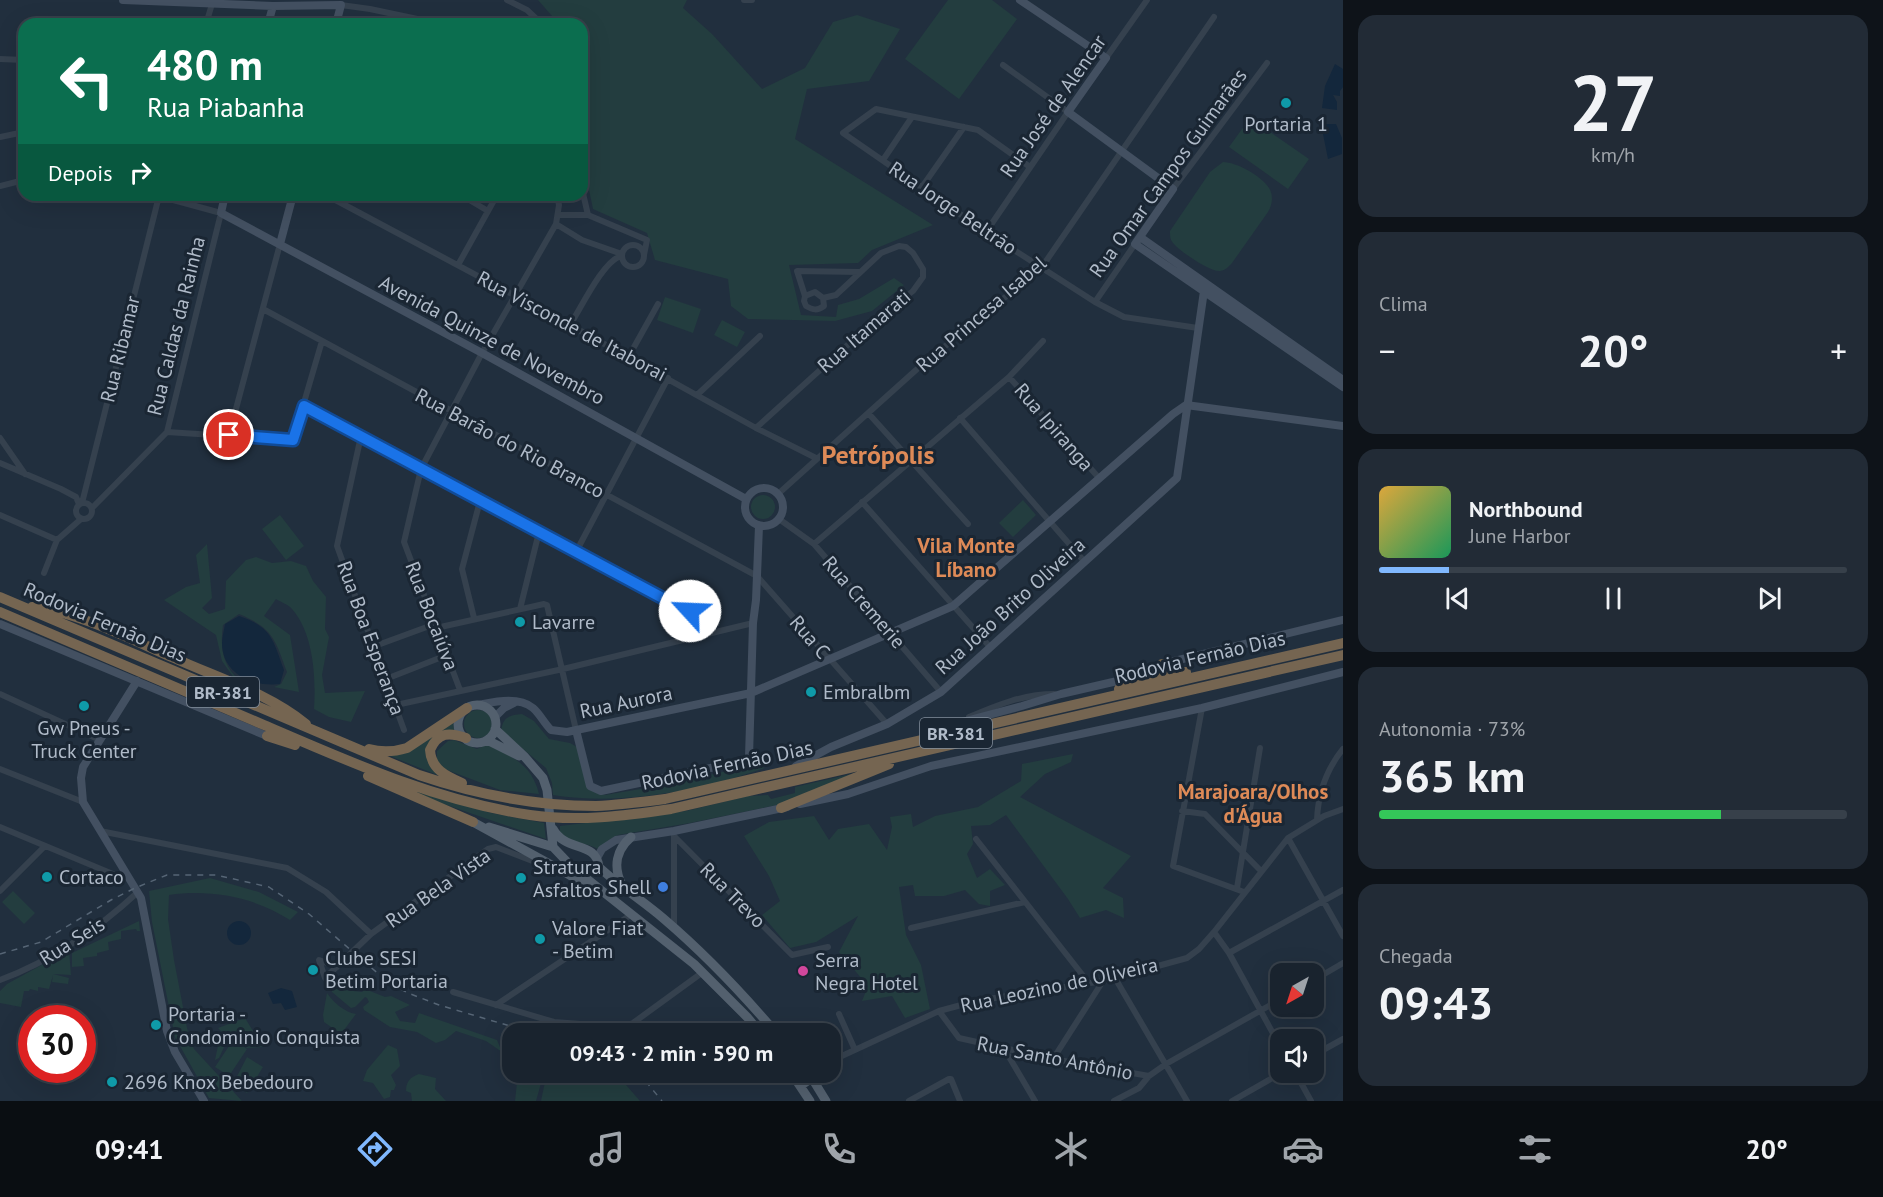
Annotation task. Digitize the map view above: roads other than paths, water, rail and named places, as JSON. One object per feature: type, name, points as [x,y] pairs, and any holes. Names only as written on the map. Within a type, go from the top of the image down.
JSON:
[{"type":"highway","name":"Rodovia Fernão Dias","points":[[0,597],[23,606],[66,613],[157,651],[269,699],[292,712],[315,731],[419,775],[484,793],[530,801],[595,806],[665,799],[1343,643]]},
{"type":"highway","name":"Rodovia Fernão Dias","points":[[0,612],[373,772],[452,799],[532,815],[569,818],[629,815],[671,809],[1343,655]]},
{"type":"highway","points":[[1145,679],[1157,666],[1171,666],[1180,674]]},
{"type":"highway","points":[[1101,699],[1145,679],[1210,667],[1221,670]]},
{"type":"highway","points":[[333,739],[381,752],[396,752],[407,748],[472,706]]},
{"type":"highway","name":"BR-381","points":[[928,739],[948,726]]},
{"type":"highway","name":"BR-381","points":[[466,738],[451,733],[443,734],[430,750],[433,764],[454,780],[484,793]]},
{"type":"highway","name":"BR-381","points":[[267,736],[316,748]]},
{"type":"highway","name":"BR-381","points":[[781,808],[887,765],[944,746]]},
{"type":"highway","points":[[329,753],[374,780],[473,822]]},
{"type":"main road","points":[[487,740],[495,729],[495,717],[488,708],[472,706],[462,712],[458,723],[459,729],[466,738],[476,742],[487,740],[530,763]]},
{"type":"main road","points":[[495,729],[543,778],[547,790],[553,847],[563,860],[703,972],[753,1023]]},
{"type":"main road","points":[[473,822],[553,847]]},
{"type":"main road","points":[[473,822],[566,873],[632,914]]},
{"type":"main road","points":[[552,827],[562,841],[588,850],[626,889],[674,928],[722,973],[767,1023]]},
{"type":"main road","points":[[626,889],[618,876],[616,862],[621,848],[631,837]]},
{"type":"main road","points":[[587,878],[596,875],[598,862]]},
{"type":"main road","points":[[632,914],[647,906]]},
{"type":"main road","points":[[799,1083],[810,1101]]},
{"type":"main road","points":[[815,1083],[825,1101]]},
{"type":"street","points":[[123,0],[273,6],[341,5],[416,18]]},
{"type":"street","points":[[507,0],[527,10],[536,18]]},
{"type":"street","points":[[744,1],[752,0]]},
{"type":"street","points":[[1020,0],[1106,58]]},
{"type":"street","name":"Rua José de Alencar","points":[[986,232],[1147,0]]},
{"type":"street","points":[[208,18],[212,4]]},
{"type":"street","points":[[338,18],[341,5]]},
{"type":"street","points":[[270,18],[273,6]]},
{"type":"street","name":"Rua Princesa Isabel","points":[[778,494],[934,355],[1042,267],[1214,17]]},
{"type":"street","points":[[0,59],[18,60]]},
{"type":"street","name":"Rua Omar Campos Guimarães","points":[[1095,302],[1173,189],[1267,63]]},
{"type":"street","points":[[1003,65],[1173,189]]},
{"type":"street","name":"Rua Jorge Beltrão","points":[[912,117],[876,109],[843,133],[986,232],[1095,302],[1124,317],[1198,328]]},
{"type":"street","points":[[883,160],[912,117],[978,130],[1030,168]]},
{"type":"street","points":[[922,188],[964,127]]},
{"type":"street","points":[[0,137],[18,133]]},
{"type":"street","points":[[0,186],[18,182]]},
{"type":"street","name":"Rua Ribamar","points":[[81,503],[156,201]]},
{"type":"street","points":[[176,201],[221,213]]},
{"type":"street","name":"Rua Caldas da Rainha","points":[[92,508],[167,432],[224,201]]},
{"type":"street","points":[[229,435],[291,201]]},
{"type":"street","name":"Rua Visconde de Itaborai","points":[[337,201],[668,378],[756,428],[816,458]]},
{"type":"street","points":[[472,201],[489,211]]},
{"type":"street","points":[[458,265],[494,201]]},
{"type":"street","points":[[421,469],[482,353],[556,224],[558,201]]},
{"type":"street","points":[[585,201],[588,215]]},
{"type":"street","name":"Avenida Quinze de Novembro","points":[[221,213],[482,353],[746,499]]},
{"type":"street","points":[[556,224],[582,240],[622,255],[627,265],[633,267],[640,264],[644,255],[647,240],[588,215],[558,214]]},
{"type":"street","points":[[1137,240],[1343,387]]},
{"type":"street","points":[[570,325],[614,258],[622,255],[627,246],[634,245],[641,248],[644,255]]},
{"type":"street","name":"Rua Itamarati","points":[[756,428],[872,323],[913,291],[923,277],[923,269],[906,247],[899,246],[881,253],[836,295],[823,298],[824,306],[814,310],[806,306],[805,296]]},
{"type":"street","points":[[823,298],[815,292],[805,296],[797,271],[860,272]]},
{"type":"street","points":[[1205,288],[1186,405],[1343,426]]},
{"type":"street","points":[[1205,288],[1343,380]]},
{"type":"street","points":[[629,357],[658,304]]},
{"type":"street","name":"Rua Barão do Rio Branco","points":[[263,309],[757,576]]},
{"type":"street","points":[[697,395],[760,336]]},
{"type":"street","points":[[167,432],[293,440],[322,341]]},
{"type":"street","points":[[814,544],[1010,377],[1043,341]]},
{"type":"street","name":"Rua Ipiranga","points":[[1010,377],[1099,478]]},
{"type":"street","points":[[576,552],[668,378]]},
{"type":"street","name":"Rua Aurora","points":[[520,702],[535,710],[551,730],[558,732],[751,693],[953,606],[1186,405]]},
{"type":"street","name":"Rua João Brito Oliveira","points":[[788,771],[831,747],[886,724],[941,692],[1177,478],[1186,405]]},
{"type":"street","points":[[304,406],[690,611]]},
{"type":"street","points":[[869,414],[969,524]]},
{"type":"street","points":[[960,418],[1084,561]]},
{"type":"street","name":"Rua Boa Esperança","points":[[361,436],[337,546],[404,730]]},
{"type":"street","points":[[0,438],[25,474]]},
{"type":"street","points":[[0,463],[76,497],[81,503],[89,504],[92,508],[90,516],[81,519],[57,540],[44,573]]},
{"type":"street","name":"Rua Bocaiúva","points":[[421,469],[404,542],[460,690]]},
{"type":"street","points":[[761,488],[773,490],[778,494],[783,506],[779,519],[770,526],[759,526],[748,518],[745,512],[746,499],[755,490],[761,488]]},
{"type":"street","points":[[474,618],[462,569],[480,501]]},
{"type":"street","points":[[862,502],[990,647]]},
{"type":"street","points":[[81,503],[76,511],[81,519]]},
{"type":"street","points":[[0,515],[57,540]]},
{"type":"street","name":"Rua Cremerie","points":[[779,519],[814,544],[941,692]]},
{"type":"street","points":[[375,646],[436,626],[544,604],[550,608],[576,730],[590,786],[594,790],[621,789],[745,761],[749,757],[759,526]]},
{"type":"street","points":[[520,609],[539,532]]},
{"type":"street","name":"Rua C","points":[[757,576],[886,724]]},
{"type":"street","name":"Rodovia Fernão Dias","points":[[948,726],[1061,694],[1126,679],[1157,666],[1343,620]]},
{"type":"street","points":[[396,705],[563,669],[753,623]]},
{"type":"street","name":"BR-381","points":[[0,624],[267,736]]},
{"type":"street","points":[[386,679],[447,655]]},
{"type":"street","points":[[1244,892],[1173,866],[1202,708],[1343,672]]},
{"type":"street","points":[[137,681],[83,767],[81,778],[83,802],[141,898],[167,1031],[175,1052],[204,1101]]},
{"type":"street","points":[[0,694],[100,740]]},
{"type":"street","points":[[472,706],[500,701],[520,702]]},
{"type":"street","points":[[495,717],[504,708],[520,702]]},
{"type":"street","name":"BR-381","points":[[598,862],[608,844],[631,837],[674,833],[848,794],[931,766],[1202,708]]},
{"type":"street","points":[[1237,888],[1260,748]]},
{"type":"street","points":[[1317,820],[1318,798],[1324,780],[1343,749]]},
{"type":"street","points":[[0,769],[83,802]]},
{"type":"street","name":"Rua Leozino de Oliveira","points":[[841,1056],[939,1011],[976,1001],[1103,981],[1186,958],[1199,949],[1214,932],[1288,838],[1317,820],[1343,809]]},
{"type":"street","points":[[1182,811],[1205,814],[1261,871]]},
{"type":"street","points":[[0,827],[120,877],[128,877]]},
{"type":"street","points":[[100,831],[287,868],[326,892],[371,934]]},
{"type":"street","points":[[674,833],[674,928]]},
{"type":"street","name":"Rua Trevo","points":[[674,833],[792,955],[828,947]]},
{"type":"street","points":[[1288,838],[1343,936]]},
{"type":"street","points":[[976,839],[1088,982]]},
{"type":"street","points":[[0,891],[45,846]]},
{"type":"street","name":"Rua Bela Vista","points":[[337,967],[319,960],[325,978],[337,967],[371,934],[488,849],[496,847],[566,873]]},
{"type":"street","points":[[1228,953],[1343,890]]},
{"type":"street","name":"Rua Seis","points":[[0,980],[20,973],[88,934],[138,892]]},
{"type":"street","points":[[911,928],[1025,902]]},
{"type":"street","points":[[496,1005],[632,914]]},
{"type":"street","points":[[1214,932],[1270,1029]]},
{"type":"street","points":[[1324,974],[1343,963]]},
{"type":"street","points":[[453,992],[554,1022],[621,1027],[633,1023],[703,972]]},
{"type":"street","points":[[1115,978],[1187,1101]]},
{"type":"street","points":[[1053,1059],[1103,981]]},
{"type":"street","points":[[1114,1101],[1139,1088],[1149,1076],[1166,1064],[1270,1005]]},
{"type":"street","name":"Rua Santo Antônio","points":[[939,1011],[959,1038],[1005,1050],[1149,1076]]},
{"type":"street","points":[[839,1014],[855,1050]]},
{"type":"street","points":[[1324,1049],[1343,1039]]},
{"type":"street","points":[[1005,1050],[1035,1101]]},
{"type":"street","points":[[909,1101],[946,1079],[951,1079],[960,1101]]},
{"type":"street","points":[[1232,1101],[1270,1079]]},
{"type":"street","points":[[1301,1083],[1311,1101]]},
{"type":"water","points":[[1335,64],[1343,69],[1343,87],[1340,96],[1333,95],[1337,102],[1337,110],[1322,108],[1325,86]]},
{"type":"water","points":[[1321,124],[1336,124],[1342,138],[1342,154],[1328,159]]},
{"type":"water","points":[[239,616],[258,625],[270,636],[284,670],[280,684],[250,681],[233,670],[227,663],[222,643],[225,624]]},
{"type":"water","points":[[239,921],[248,924],[251,933],[248,942],[239,945],[230,942],[227,933],[230,924]]},
{"type":"water","points":[[281,988],[292,991],[297,1007],[285,1010],[281,1003],[273,1004],[268,993]]},
{"type":"railway","points":[[0,954],[41,942],[111,900],[167,875],[216,875],[269,887],[309,914],[389,983],[408,993],[439,1005],[502,1024]]},
{"type":"railway","points":[[647,1083],[662,1101]]},
{"type":"place","name":"Portaria 1","points":[[1286,103]]},
{"type":"place","name":"Lavarre","points":[[520,622]]},
{"type":"place","name":"Embralbm","points":[[811,692]]},
{"type":"place","name":"Gw Pneus - Truck Center","points":[[84,706]]},
{"type":"place","name":"Cortaco","points":[[47,877]]},
{"type":"place","name":"Stratura Asfaltos","points":[[521,878]]},
{"type":"place","name":"Shell","points":[[663,887]]},
{"type":"place","name":"Valore Fiat - Betim","points":[[540,939]]},
{"type":"place","name":"Clube SESI Betim Portaria","points":[[313,970]]},
{"type":"place","name":"Serra Negra Hotel","points":[[803,971]]},
{"type":"place","name":"Portaria - Condominio Conquista","points":[[156,1025]]},
{"type":"place","name":"2696 Knox Bebedouro","points":[[112,1082]]},
{"type":"district","name":"Petrópolis","points":[[878,454]]},
{"type":"district","name":"Vila Monte Líbano","points":[[966,557]]},
{"type":"district","name":"Marajoara/Olhos d'Água","points":[[1253,803]]}]
